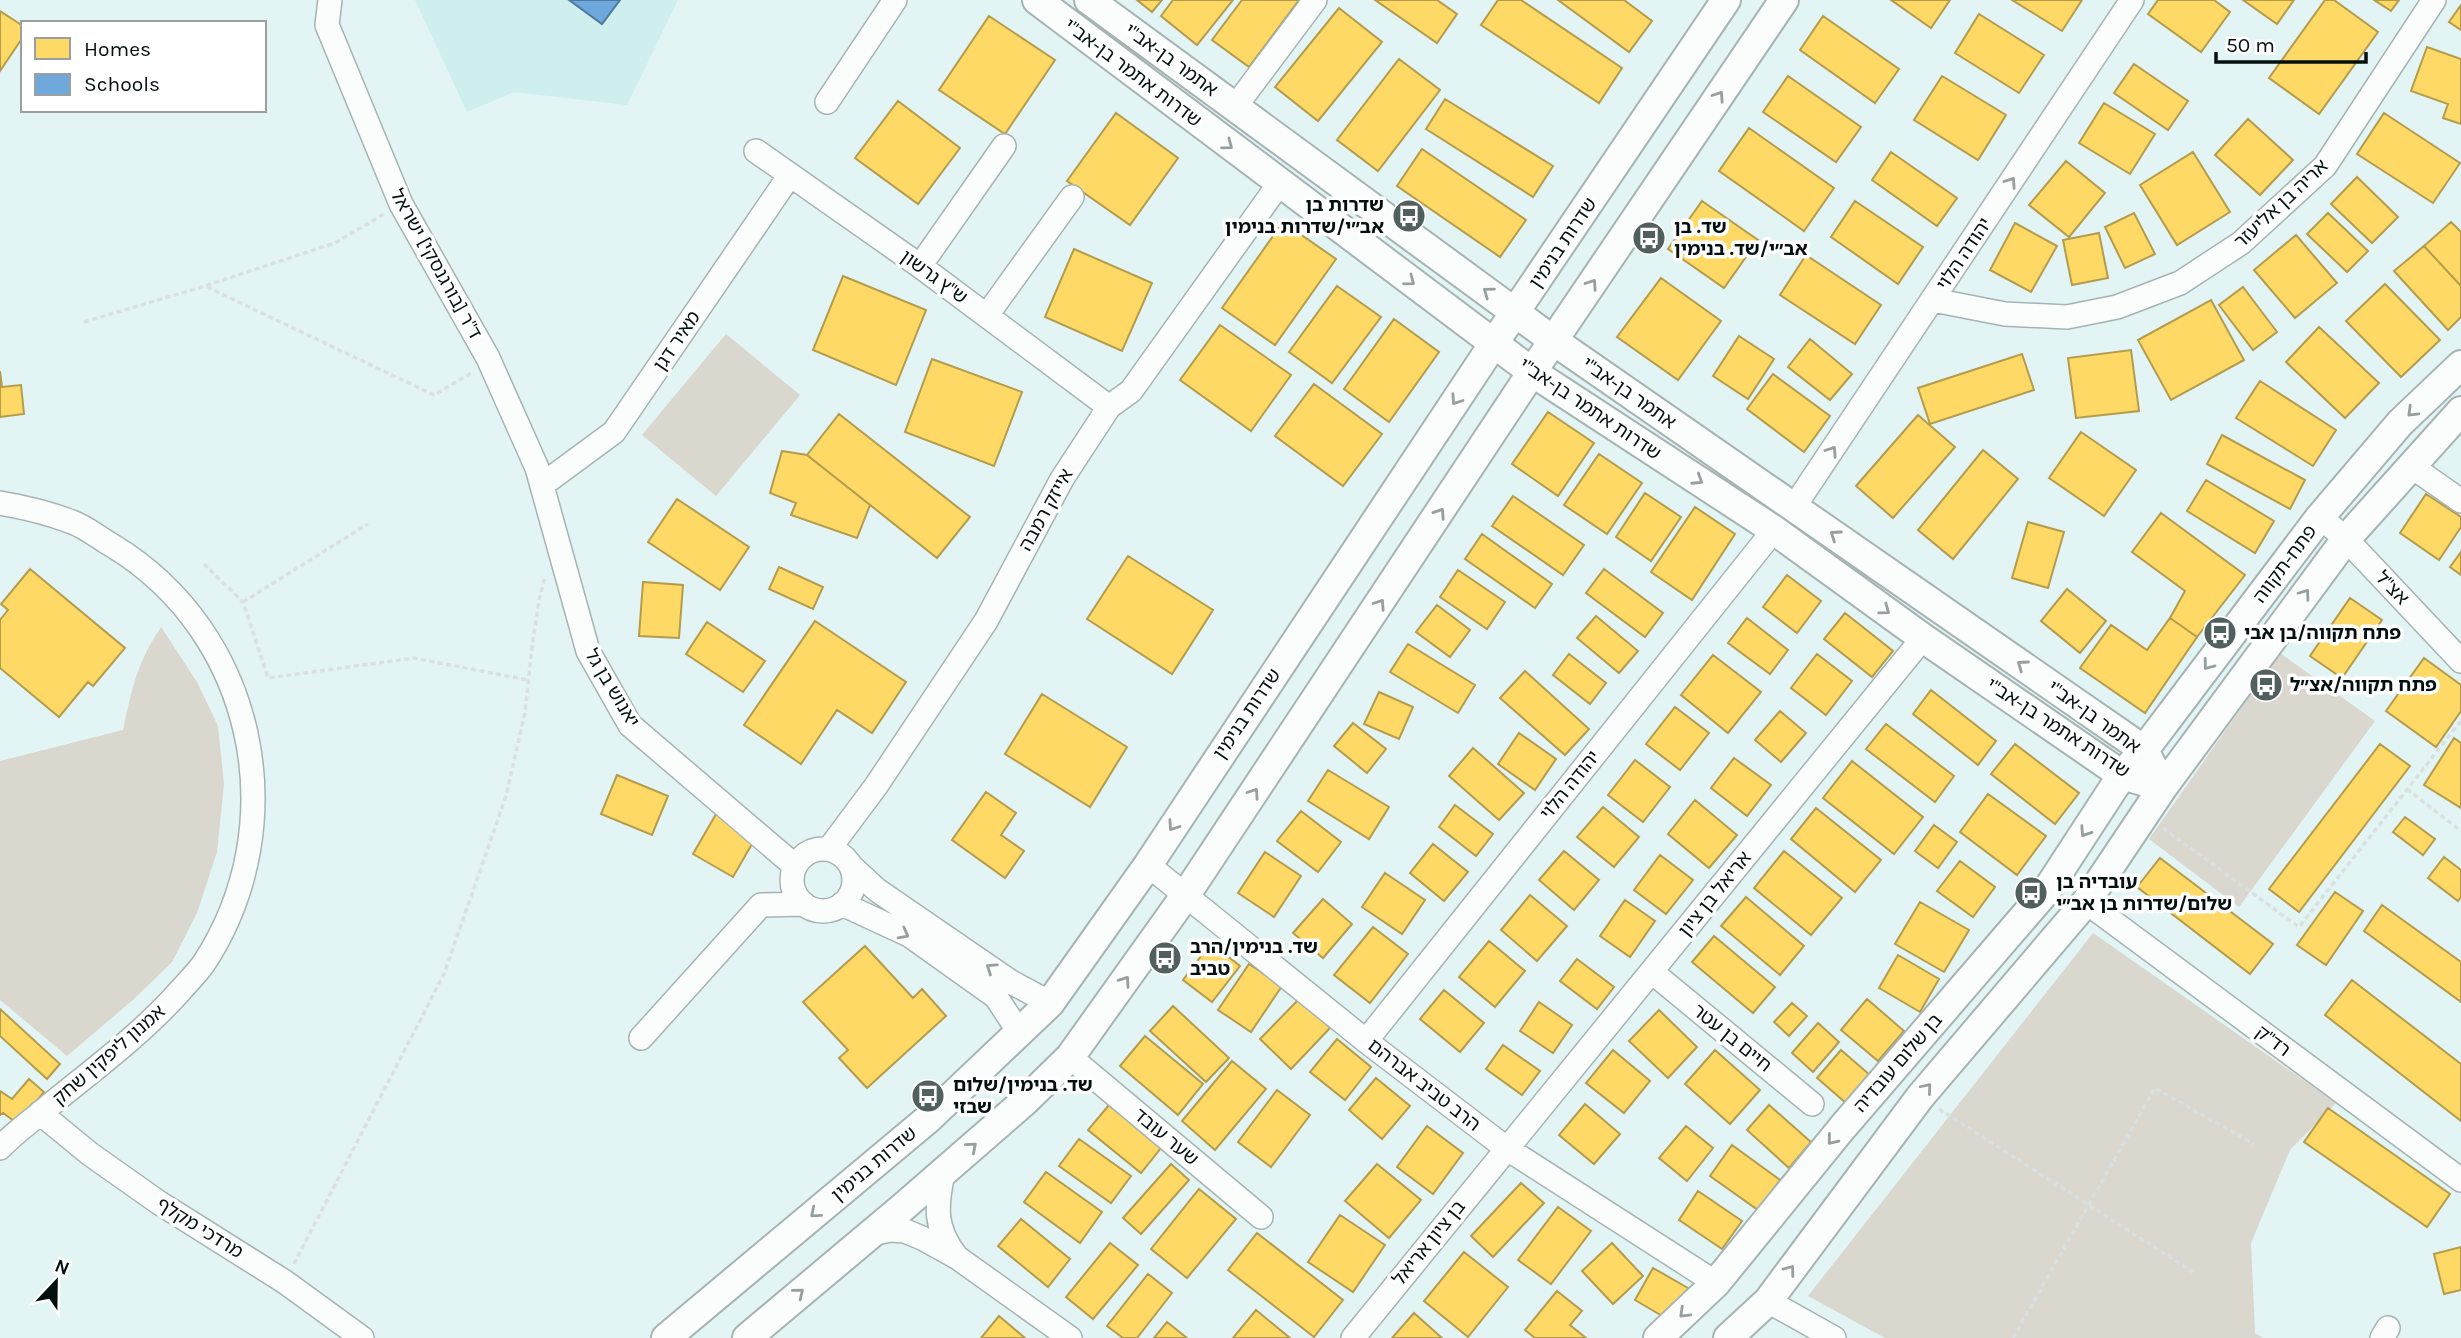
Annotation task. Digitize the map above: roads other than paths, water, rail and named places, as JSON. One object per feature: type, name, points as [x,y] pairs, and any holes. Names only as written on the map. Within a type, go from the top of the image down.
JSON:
[{"type":"main road","name":"שדרות אתמר בן-אב\"י","points":[[1037,0],[1532,372],[1774,530],[1923,638],[2122,775],[2163,788]]},
{"type":"main road","name":"אתמר בן-אב\"י","points":[[1089,0],[1554,341],[2144,750],[2163,788]]},
{"type":"main road","name":"שדרות בנימין","points":[[666,1338],[928,1119],[1050,1003],[1148,865],[1726,0]]},
{"type":"main road","points":[[747,1338],[943,1173],[1025,1101],[1070,1057],[1185,896],[1532,372],[1784,0]]},
{"type":"main road","name":"פתח-תקווה","points":[[2122,775],[2144,750],[2320,517],[2400,423],[2461,365]]},
{"type":"main road","name":"פתח-תקווה","points":[[2163,788],[2346,539],[2461,411]]},
{"type":"main road","name":"בן שלום עובדיה","points":[[1658,1338],[1716,1283],[1842,1128],[2047,890],[2122,775]]},
{"type":"main road","name":"בן שלום עובדיה","points":[[1728,1338],[1768,1301],[1920,1097],[2086,902],[2163,788]]},
{"type":"street","name":"ד\"ר [בורגנסקי] ישראל","points":[[330,0],[327,25],[401,204],[488,358],[542,485]]},
{"type":"street","points":[[827,102],[895,0]]},
{"type":"street","points":[[1234,107],[1315,0]]},
{"type":"street","name":"יהודה הלוי","points":[[1794,507],[2132,0]]},
{"type":"street","name":"אריה בן אליעזר","points":[[1933,300],[2005,314],[2067,317],[2117,307],[2180,283],[2241,243],[2325,166],[2434,0]]},
{"type":"street","points":[[920,266],[1004,146]]},
{"type":"street","name":"ש\"ץ גרשון","points":[[755,151],[920,266],[1109,407]]},
{"type":"street","name":"מאיר דגן","points":[[542,485],[614,432],[790,175]]},
{"type":"street","name":"אייזק רמבה","points":[[829,849],[876,786],[986,621],[1062,479],[1109,407],[1131,391],[1279,184]]},
{"type":"street","points":[[986,316],[1072,197]]},
{"type":"street","points":[[2411,466],[2461,501]]},
{"type":"street","name":"יאנוש בן גל","points":[[542,485],[588,651],[630,725],[795,866]]},
{"type":"street","name":"אמנון ליפקין שחק","points":[[0,503],[73,522],[141,564],[182,605],[218,657],[241,710],[251,751],[254,799],[247,863],[232,909],[204,964],[159,1015],[0,1148]]},
{"type":"street","name":"אצ\"ל","points":[[2320,517],[2346,539],[2461,661]]},
{"type":"street","name":"יהודה הלוי","points":[[1366,1041],[1774,530]]},
{"type":"street","name":"אריאל בן ציון","points":[[1506,1148],[1923,638]]},
{"type":"street","points":[[804,904],[793,886],[795,866],[809,852],[829,849],[847,859],[877,890],[999,974],[1050,1003]]},
{"type":"street","name":"הרב טביב אברהם","points":[[1148,865],[1366,1041],[1506,1148],[1716,1283]]},
{"type":"street","points":[[641,1038],[761,905],[804,904],[823,911],[842,904],[854,888],[852,867]]},
{"type":"street","name":"רד\"ק","points":[[2086,902],[2461,1180]]},
{"type":"street","points":[[842,904],[909,935],[996,997],[1019,1032]]},
{"type":"street","name":"חיים בן עטר","points":[[1652,972],[1812,1104]]},
{"type":"street","name":"שער עובד","points":[[1070,1057],[1261,1217]]},
{"type":"street","name":"מרדכי מקלף","points":[[40,1113],[90,1154],[158,1202],[285,1282],[362,1338]]},
{"type":"street","name":"בן ציון אריאל","points":[[1353,1338],[1506,1148]]},
{"type":"street","points":[[943,1173],[937,1198],[938,1219],[944,1242],[958,1258]]},
{"type":"street","points":[[871,1234],[890,1230],[905,1231],[922,1238],[958,1258],[1070,1338]]},
{"type":"street","points":[[1768,1301],[1834,1338]]},
{"type":"place","name":"שדרות בן אב״י/שדרות בנימין","points":[[1409,216]]},
{"type":"place","name":"שד. בן אב״י/שד. בנימין","points":[[1649,238]]},
{"type":"place","name":"פתח תקווה/בן אבי","points":[[2220,633]]},
{"type":"place","name":"פתח תקווה/אצ״ל","points":[[2266,685]]},
{"type":"place","name":"עובדיה בן שלום/שדרות בן אב״י","points":[[2031,893]]},
{"type":"place","name":"שד. בנימין/הרב טביב","points":[[1165,958]]},
{"type":"place","name":"שד. בנימין/שלום שבזי","points":[[928,1096]]}]
